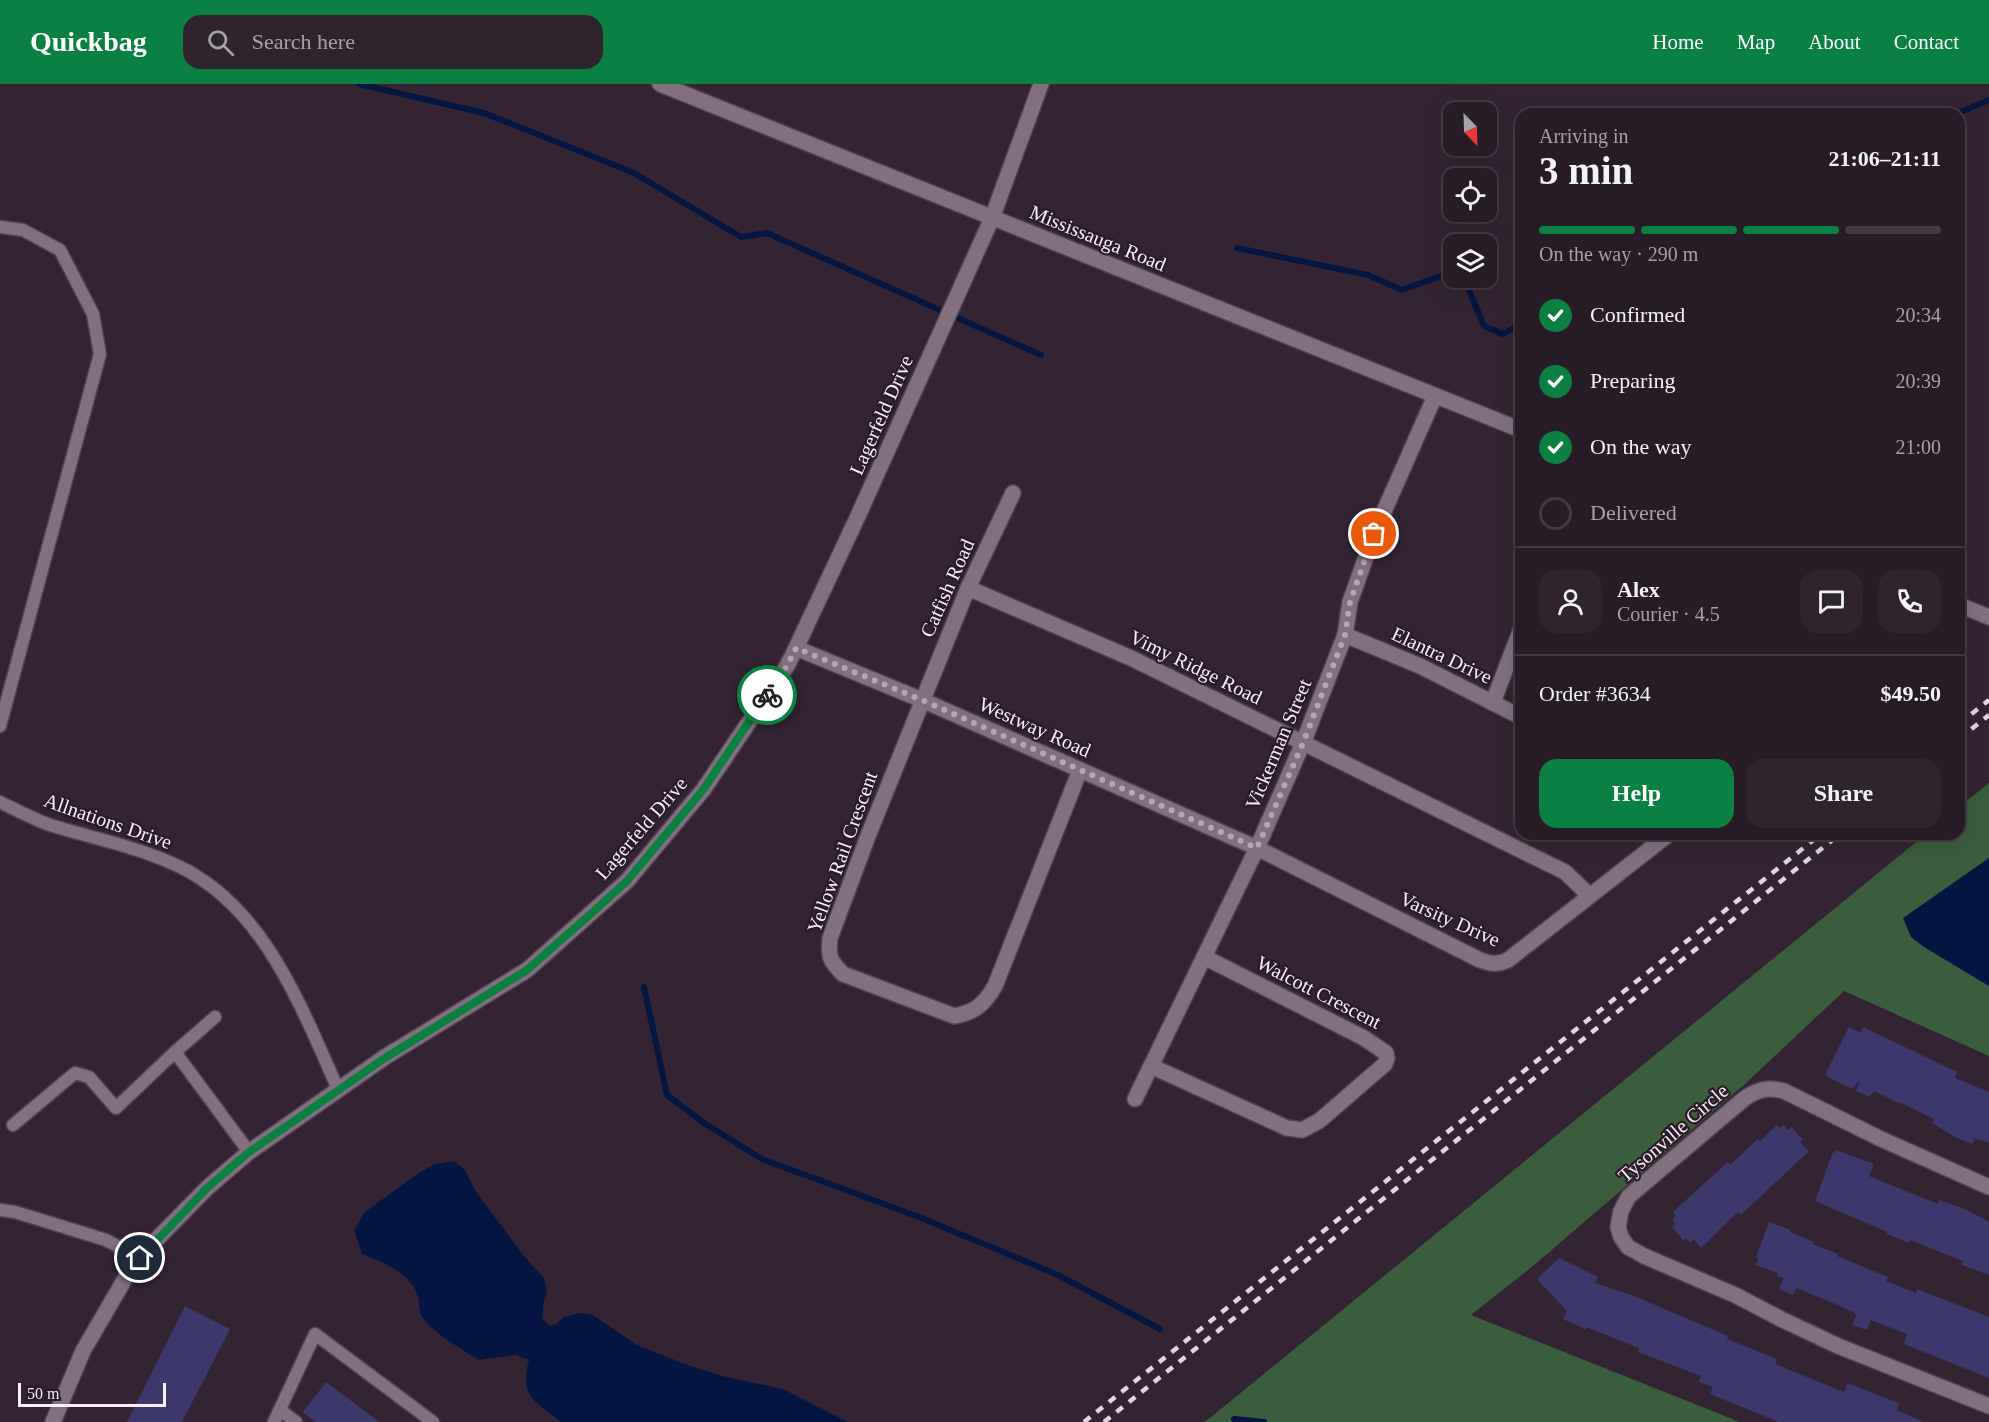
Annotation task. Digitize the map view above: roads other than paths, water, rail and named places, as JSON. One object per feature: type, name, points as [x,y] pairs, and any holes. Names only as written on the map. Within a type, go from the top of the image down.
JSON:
[{"type":"street","name":"Mississauga Road","points":[[660,84],[1515,428]]},
{"type":"street","name":"Lagerfeld Drive","points":[[53,1422],[83,1351],[133,1265],[207,1188],[249,1152],[338,1089],[527,970],[627,881],[703,790],[787,666],[796,648],[992,218],[1041,84]]},
{"type":"street","name":"Vickerman Street","points":[[1136,1099],[1257,848],[1303,743],[1345,635],[1350,602],[1374,534],[1435,396]]},
{"type":"street","name":"Catfish Road","points":[[922,700],[968,588],[1013,493]]},
{"type":"street","name":"Vimy Ridge Road","points":[[968,588],[1131,658],[1565,872],[1589,896]]},
{"type":"street","points":[[1965,607],[1989,617]]},
{"type":"street","name":"Elantra Drive","points":[[1345,635],[1420,666],[1515,714]]},
{"type":"street","points":[[1493,702],[1515,645]]},
{"type":"street","name":"Westway Road","points":[[796,648],[922,700],[1257,848]]},
{"type":"street","name":"Yellow Rail Crescent","points":[[922,700],[830,938],[828,953],[832,963],[843,974],[954,1016],[967,1014],[986,1000],[995,986],[1080,770]]},
{"type":"street","name":"Varsity Drive","points":[[1257,848],[1469,955],[1491,964],[1499,964],[1508,960],[1661,840]]},
{"type":"street","name":"Walcott Crescent","points":[[1152,1066],[1293,1130],[1309,1128],[1319,1121],[1385,1064],[1388,1058],[1386,1053],[1364,1038],[1204,957]]},
{"type":"street","name":"Tysonville Circle","points":[[1989,1187],[1881,1139],[1784,1091],[1771,1088],[1757,1090],[1745,1098],[1629,1196],[1621,1211],[1618,1227],[1628,1247],[1644,1256],[1735,1295],[1838,1346],[1989,1406]]},
{"type":"lane","points":[[0,227],[23,230],[60,250],[93,314],[100,354],[0,726]]},
{"type":"lane","name":"Allnations Drive","points":[[0,802],[48,824],[114,842],[177,865],[220,892],[253,928],[284,973],[338,1089]]},
{"type":"lane","points":[[13,1125],[75,1072],[89,1077],[116,1108],[215,1017]]},
{"type":"lane","points":[[175,1052],[249,1152]]},
{"type":"lane","points":[[0,1210],[15,1212],[106,1240],[140,1258]]},
{"type":"lane","points":[[274,1422],[315,1334],[433,1422]]},
{"type":"lane","points":[[280,1410],[296,1422]]},
{"type":"water","points":[[1989,858],[1989,986],[1911,937],[1903,918]]},
{"type":"water","points":[[454,1161],[465,1170],[476,1192],[524,1256],[544,1278],[547,1293],[542,1318],[549,1326],[556,1324],[564,1317],[580,1313],[593,1315],[637,1345],[726,1377],[783,1389],[848,1422],[561,1422],[537,1403],[528,1390],[526,1372],[529,1360],[516,1355],[478,1360],[427,1323],[421,1315],[417,1294],[408,1280],[394,1269],[362,1254],[354,1230],[365,1212],[419,1173],[435,1164]]},
{"type":"waterway","points":[[359,84],[484,113],[634,173],[741,237],[767,233],[1041,355]]},
{"type":"waterway","points":[[1965,110],[1989,100]]},
{"type":"waterway","points":[[1237,248],[1368,275],[1402,290],[1443,275]]},
{"type":"waterway","points":[[1468,288],[1484,326],[1503,334],[1515,327]]},
{"type":"waterway","points":[[644,987],[667,1095],[704,1123],[762,1159],[919,1217],[1058,1275],[1160,1329]]},
{"type":"waterway","points":[[1234,1419],[1264,1422]]},
{"type":"railway","points":[[1965,719],[1989,700]]},
{"type":"railway","points":[[1965,734],[1989,715]]},
{"type":"railway","points":[[1084,1422],[1813,840]]},
{"type":"railway","points":[[1104,1422],[1832,840]]}]
